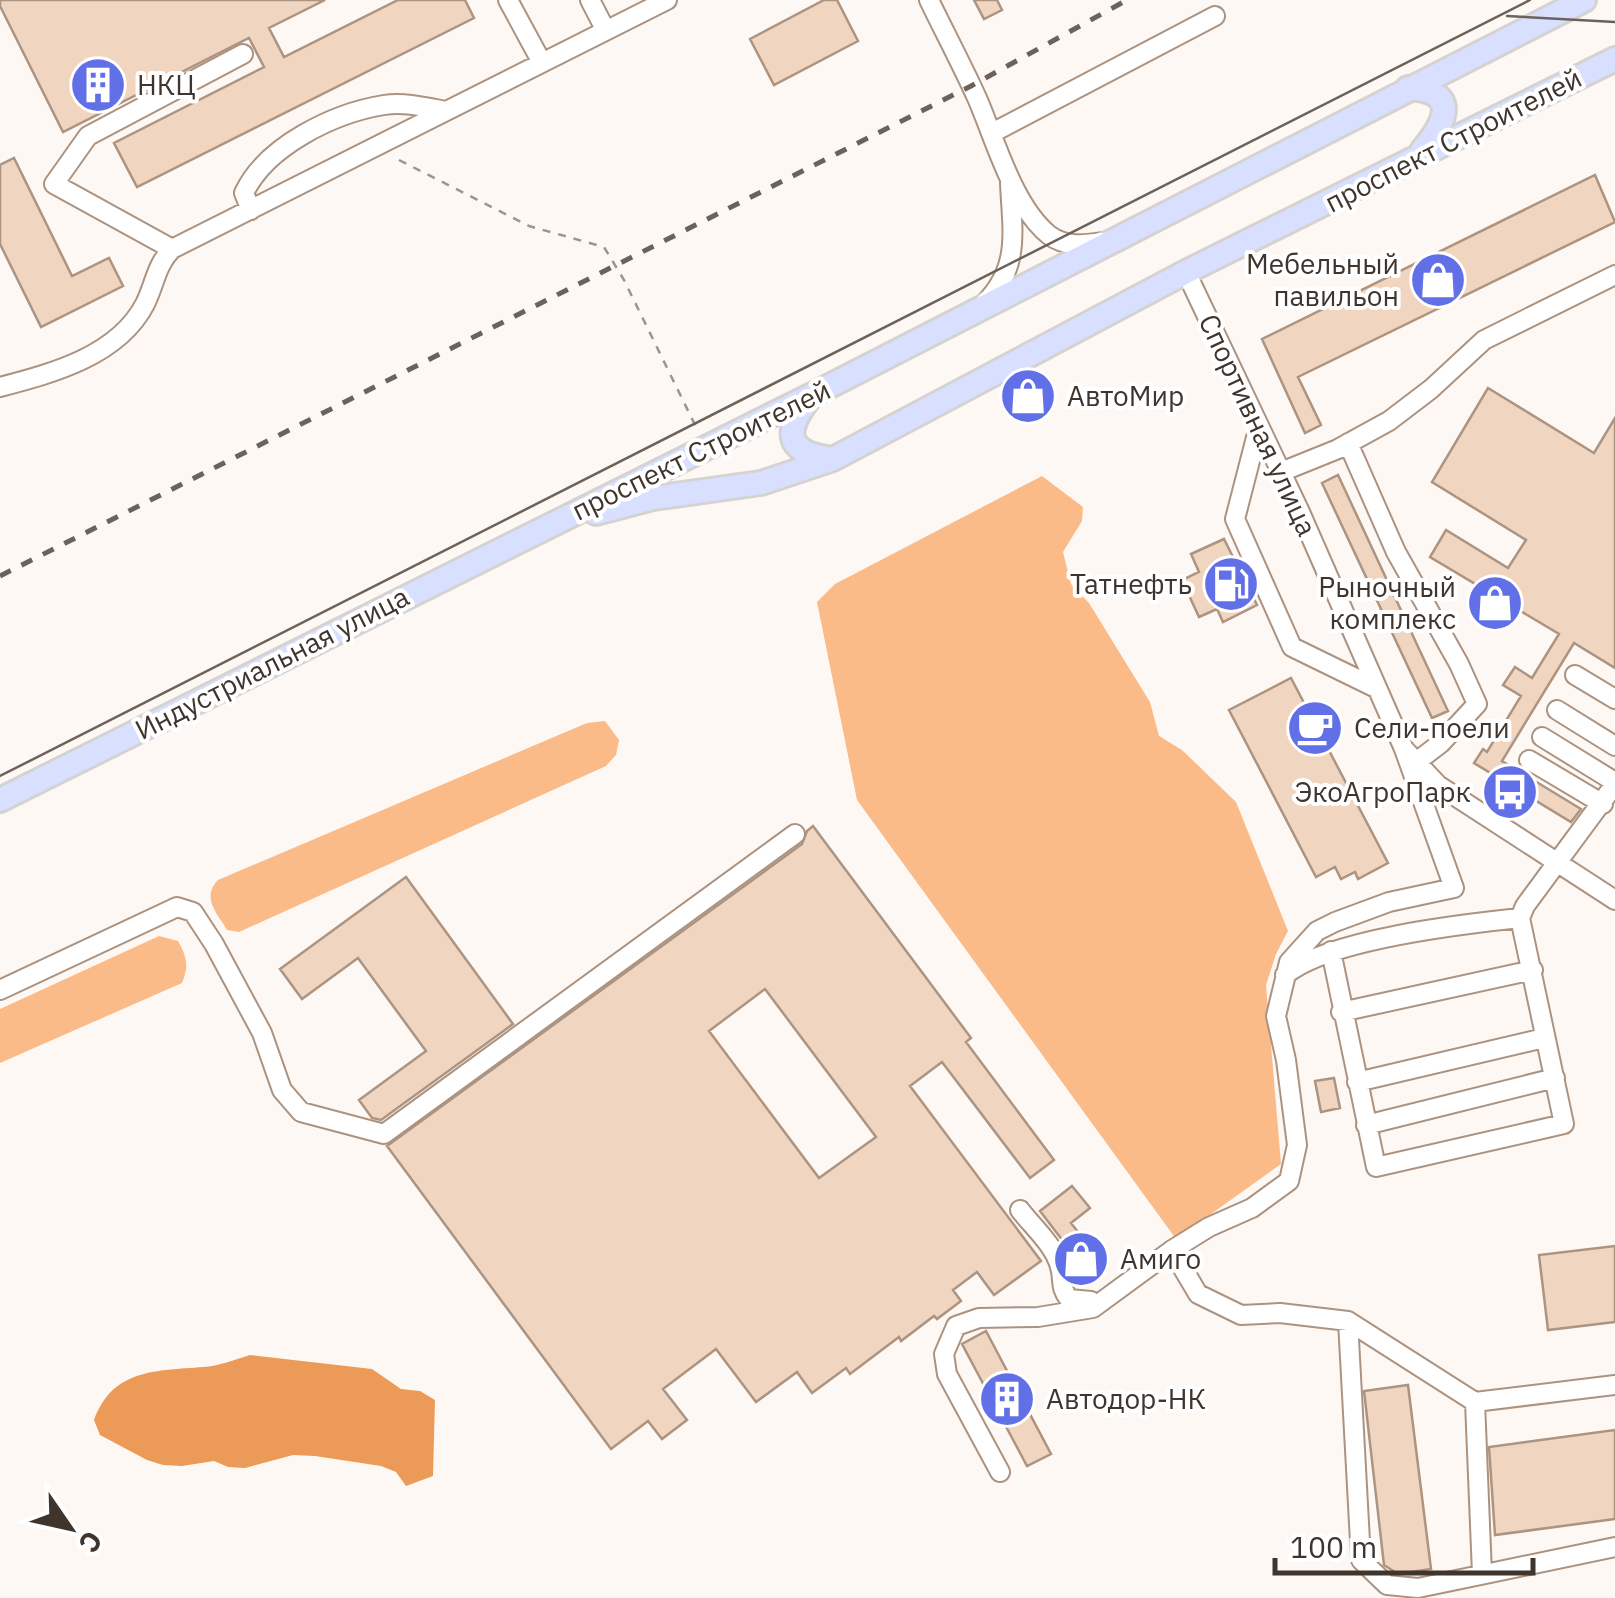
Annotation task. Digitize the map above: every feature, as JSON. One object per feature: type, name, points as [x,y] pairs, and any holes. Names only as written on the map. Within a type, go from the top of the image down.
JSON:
[{"type":"main road","name":"проспект Строителей","points":[[544,527],[812,395],[1584,0]]},
{"type":"main road","name":"проспект Строителей","points":[[544,527],[653,498],[762,483],[832,458],[1186,272],[1615,59]]},
{"type":"main road","points":[[1408,88],[1427,89],[1438,96],[1445,116],[1439,131],[1413,161]]},
{"type":"main road","points":[[812,395],[796,415],[794,440],[799,450],[811,456],[832,458]]},
{"type":"main road","name":"Индустриальная улица","points":[[0,800],[544,527]]},
{"type":"street","points":[[508,0],[541,62]]},
{"type":"street","points":[[590,0],[606,29]]},
{"type":"street","points":[[0,387],[29,380],[111,346],[145,304],[161,260],[172,249],[667,0]]},
{"type":"street","points":[[929,0],[1010,177],[1032,214],[1050,235],[1072,245],[1115,239]]},
{"type":"street","points":[[992,133],[1215,16]]},
{"type":"street","points":[[172,249],[54,184],[88,136],[242,54]]},
{"type":"street","points":[[252,210],[244,193],[252,176],[276,154],[312,132],[354,112],[385,105],[411,104],[446,111]]},
{"type":"street","points":[[979,310],[1008,274],[1012,226],[1010,177]]},
{"type":"street","name":"Спортивная улица","points":[[1186,272],[1410,756],[1438,785],[1490,822],[1615,900]]},
{"type":"street","points":[[1281,472],[1348,444],[1389,421],[1432,389],[1484,340],[1615,275]]},
{"type":"street","points":[[1260,426],[1236,519],[1292,648],[1376,688]]},
{"type":"street","points":[[1348,444],[1390,539],[1477,704],[1442,743],[1410,756],[1463,924]]},
{"type":"street","points":[[1575,675],[1615,699]]},
{"type":"street","points":[[1558,710],[1615,746]]},
{"type":"street","points":[[1331,951],[1376,1167],[1564,1124],[1520,918],[1615,783],[1542,737]]},
{"type":"street","points":[[1529,760],[1603,804]]},
{"type":"street","points":[[0,990],[177,907],[193,912],[262,1033],[282,1090],[301,1112],[384,1134],[794,834]]},
{"type":"street","points":[[1000,1472],[947,1374],[944,1354],[956,1326],[979,1318],[1038,1317],[1093,1308],[1172,1250],[1209,1227],[1252,1208],[1289,1181],[1297,1145],[1276,1016],[1290,962],[1316,930],[1389,902],[1454,888]]},
{"type":"street","points":[[1285,975],[1297,965],[1331,951],[1463,924],[1520,918]]},
{"type":"street","points":[[1341,1012],[1533,970]]},
{"type":"street","points":[[1357,1082],[1544,1038]]},
{"type":"street","points":[[1366,1124],[1554,1078]]},
{"type":"street","points":[[1020,1210],[1049,1246],[1060,1267],[1060,1288],[1069,1299],[1102,1302]]},
{"type":"street","points":[[1172,1250],[1198,1294],[1240,1314],[1280,1313],[1348,1321],[1475,1402],[1615,1386]]},
{"type":"street","points":[[1348,1321],[1362,1560],[1387,1586],[1418,1588],[1615,1547]]},
{"type":"street","points":[[1475,1402],[1482,1574]]},
{"type":"path","points":[[400,160],[529,226],[604,246],[697,430]]},
{"type":"shaded area","points":[[1042,476],[1083,507],[1082,521],[1063,552],[1071,584],[1089,603],[1150,702],[1159,736],[1182,750],[1236,802],[1288,931],[1266,985],[1281,1164],[1176,1239],[857,800],[817,602],[835,584]]},
{"type":"shaded area","points":[[605,721],[619,740],[616,755],[606,766],[239,932],[227,930],[215,911],[211,893],[218,880],[587,723]]},
{"type":"shaded area","points":[[159,936],[178,941],[181,947],[186,966],[182,983],[0,1063],[0,1009]]},
{"type":"shaded area","points":[[250,1355],[372,1369],[401,1389],[420,1391],[435,1400],[433,1476],[406,1486],[396,1472],[381,1466],[293,1455],[245,1468],[214,1461],[163,1465],[100,1435],[94,1420],[102,1403],[125,1381],[153,1372],[215,1365]]},
{"type":"building","points":[[0,0],[325,0],[269,28],[284,57],[398,0],[465,0],[474,18],[137,187],[114,143],[264,67],[249,38],[63,132]]},
{"type":"building","points":[[824,0],[837,0],[858,41],[774,85],[750,39]]},
{"type":"building","points":[[974,0],[997,0],[1002,10],[984,19]]},
{"type":"building","points":[[14,158],[72,276],[109,258],[123,286],[41,327],[0,244],[0,165]]},
{"type":"building","name":"Мебельный павильон","points":[[1595,175],[1615,222],[1298,377],[1321,425],[1305,433],[1262,339]]},
{"type":"building","name":"АвтоМир","points":[[1036,379],[1047,400],[1021,414],[1010,392]]},
{"type":"building","points":[[1488,388],[1594,453],[1615,418],[1615,668],[1574,643],[1502,761],[1581,809],[1571,822],[1474,763],[1483,749],[1487,752],[1521,696],[1503,685],[1515,667],[1532,678],[1559,634],[1430,557],[1446,530],[1508,568],[1526,540],[1432,482]]},
{"type":"building","points":[[1338,475],[1448,711],[1432,718],[1322,483]]},
{"type":"building","points":[[1224,539],[1257,605],[1223,622],[1217,609],[1199,617],[1182,580],[1199,572],[1191,554]]},
{"type":"building","points":[[1291,678],[1388,863],[1358,879],[1355,872],[1341,879],[1335,867],[1316,877],[1229,710]]},
{"type":"building","points":[[813,826],[971,1038],[966,1042],[1054,1160],[1030,1178],[942,1062],[910,1086],[1041,1261],[994,1295],[977,1272],[953,1290],[961,1301],[937,1319],[934,1316],[901,1341],[899,1337],[850,1374],[846,1368],[812,1393],[797,1372],[756,1402],[716,1349],[663,1389],[687,1420],[662,1439],[648,1421],[611,1449],[387,1146],[802,844]],"holes":[[[765,989],[876,1137],[819,1178],[709,1031]]]},
{"type":"building","points":[[406,877],[513,1024],[381,1120],[372,1118],[359,1100],[426,1051],[358,958],[302,999],[280,969]]},
{"type":"building","points":[[1334,1078],[1340,1108],[1321,1112],[1315,1081]]},
{"type":"building","points":[[1072,1186],[1090,1208],[1071,1223],[1103,1264],[1089,1275],[1040,1211]]},
{"type":"building","points":[[1615,1246],[1615,1322],[1548,1330],[1539,1255]]},
{"type":"building","name":"Автодор-НК","points":[[986,1331],[1051,1454],[1027,1466],[962,1344]]},
{"type":"building","points":[[1408,1385],[1431,1569],[1398,1574],[1384,1565],[1364,1391]]},
{"type":"building","points":[[1615,1430],[1615,1519],[1495,1535],[1489,1447]]},
{"type":"tram line","points":[[0,776],[1530,0]]},
{"type":"tram line","points":[[1507,16],[1615,22]]},
{"type":"railway","points":[[0,576],[971,86],[1127,0]]},
{"type":"place","name":"НКЦ","points":[[98,85]]},
{"type":"place","name":"Мебельный павильон","points":[[1438,280]]},
{"type":"place","name":"АвтоМир","points":[[1028,396]]},
{"type":"place","name":"Татнефть","points":[[1231,584]]},
{"type":"place","name":"Рыночный комплекс","points":[[1495,603]]},
{"type":"place","name":"Сели-поели","points":[[1315,728]]},
{"type":"place","name":"ЭкоАгроПарк","points":[[1510,792]]},
{"type":"place","name":"Амиго","points":[[1081,1259]]},
{"type":"place","name":"Автодор-НК","points":[[1007,1399]]}]
